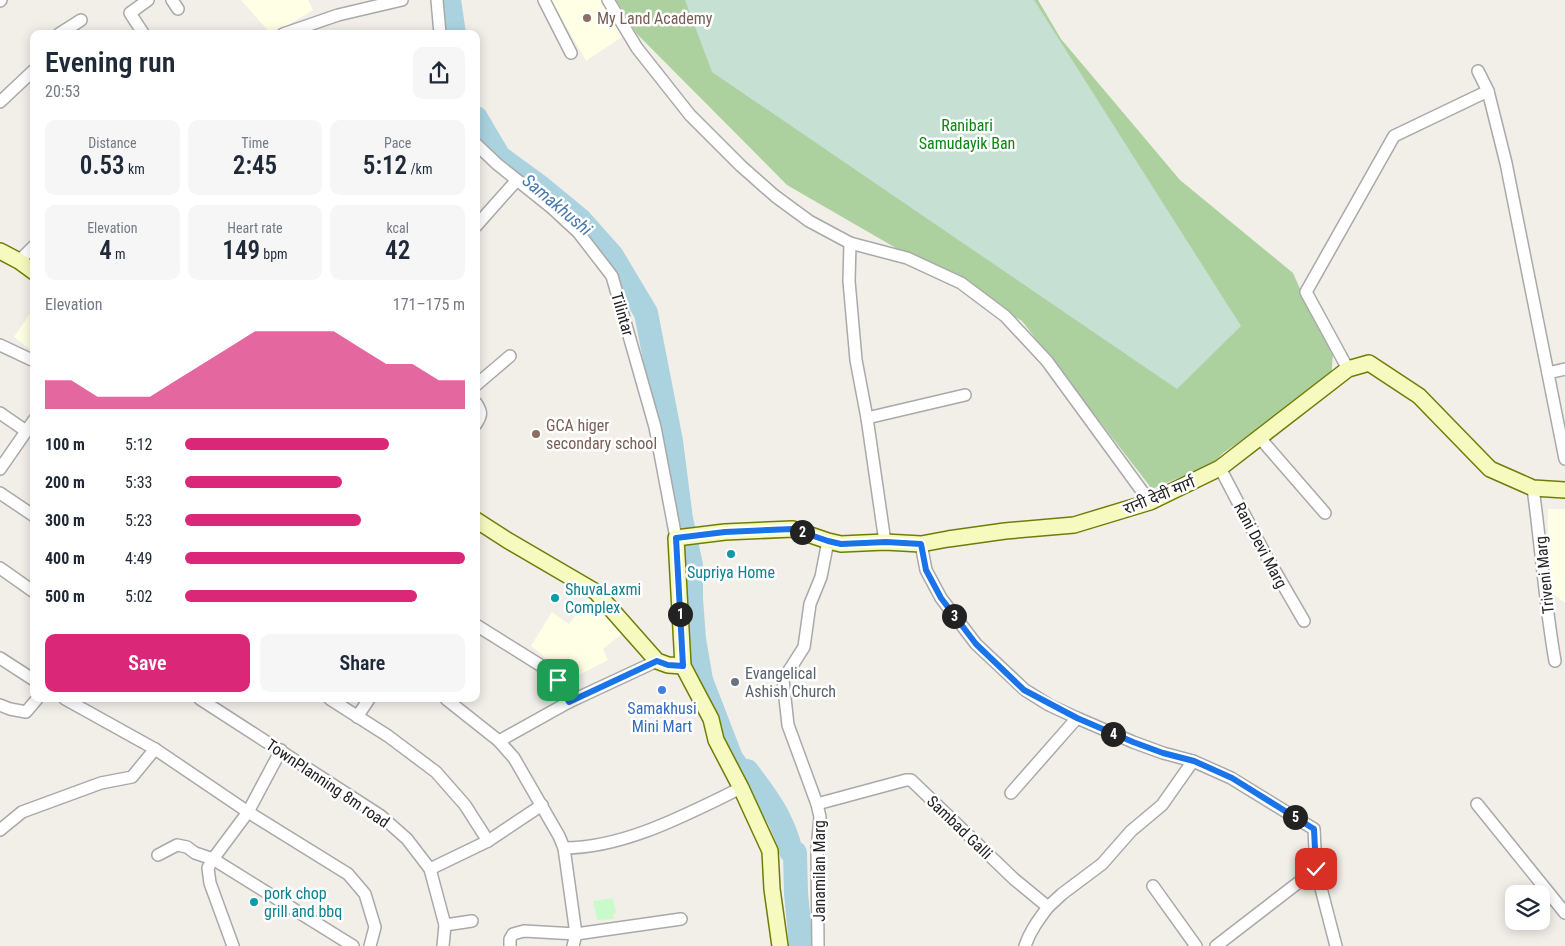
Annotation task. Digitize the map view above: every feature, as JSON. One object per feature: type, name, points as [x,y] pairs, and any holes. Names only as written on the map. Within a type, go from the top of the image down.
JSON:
[{"type":"street","points":[[141,30],[130,13],[148,0]]},
{"type":"street","points":[[295,30],[338,15],[402,0]]},
{"type":"street","points":[[437,0],[440,30]]},
{"type":"street","points":[[544,0],[570,53]]},
{"type":"street","points":[[608,0],[637,48],[690,115],[741,166],[775,196],[809,221],[850,243],[907,258],[962,283],[1005,316],[1047,361],[1150,502]]},
{"type":"street","points":[[65,30],[81,20]]},
{"type":"street","points":[[1478,71],[1488,91],[1506,163],[1565,459]]},
{"type":"street","points":[[0,102],[30,74]]},
{"type":"street","points":[[1488,91],[1394,136],[1306,292],[1348,368],[1369,363],[1419,396],[1490,469],[1533,488],[1565,490]]},
{"type":"street","name":"Tilintar","points":[[480,148],[578,232],[612,276],[655,426],[676,538]]},
{"type":"street","points":[[480,222],[517,180]]},
{"type":"street","points":[[850,243],[849,281],[856,360],[886,542]]},
{"type":"street","points":[[0,250],[30,269]]},
{"type":"street","points":[[19,261],[30,250]]},
{"type":"street","points":[[0,344],[30,359]]},
{"type":"street","points":[[480,382],[510,356]]},
{"type":"street","name":"रानी देवी मार्ग","points":[[676,538],[725,532],[793,529],[841,544],[886,542],[921,544],[1005,531],[1074,525],[1150,502],[1220,468],[1348,368]]},
{"type":"street","points":[[1548,373],[1565,369]]},
{"type":"street","points":[[867,418],[965,395]]},
{"type":"street","points":[[0,413],[26,430]]},
{"type":"street","points":[[0,469],[30,425]]},
{"type":"street","points":[[1259,437],[1325,512]]},
{"type":"street","name":"Rani Devi Marg","points":[[1220,468],[1264,552],[1304,621]]},
{"type":"street","name":"Triveni Marg","points":[[1533,488],[1542,548],[1549,625],[1555,660]]},
{"type":"street","points":[[0,493],[30,513]]},
{"type":"street","points":[[480,523],[596,592],[657,661],[668,665],[683,666]]},
{"type":"street","points":[[676,538],[683,666],[711,719],[716,740],[770,851],[772,889],[780,946]]},
{"type":"street","name":"Janamilan Marg","points":[[818,946],[817,850],[820,817],[788,725],[784,680],[804,646],[810,604],[821,577],[828,541]]},
{"type":"street","points":[[921,544],[926,570],[941,598],[976,644],[1024,690],[1077,718],[1148,748],[1194,761],[1232,778],[1314,829],[1316,869],[1336,946]]},
{"type":"street","points":[[0,568],[30,589]]},
{"type":"street","points":[[480,628],[540,666],[558,680],[569,702]]},
{"type":"street","points":[[0,658],[30,677]]},
{"type":"street","points":[[499,741],[569,702],[657,661]]},
{"type":"street","points":[[0,705],[10,710],[26,712],[34,702]]},
{"type":"street","points":[[70,702],[155,749],[248,812],[348,874],[365,894],[375,927],[370,946]]},
{"type":"street","name":"TownPlanning 8m road","points":[[205,702],[381,816],[407,839],[430,870],[445,925],[443,946]]},
{"type":"street","points":[[334,702],[388,736],[436,772],[465,805],[488,841]]},
{"type":"street","points":[[357,717],[367,702]]},
{"type":"street","points":[[450,702],[499,741],[514,758],[542,805],[564,848],[576,934],[573,946]]},
{"type":"street","points":[[1011,793],[1077,718]]},
{"type":"street","points":[[0,830],[22,812],[101,783],[132,777],[155,749]]},
{"type":"street","points":[[234,946],[210,883],[208,868],[213,858],[248,812],[281,750]]},
{"type":"street","points":[[1025,946],[1037,922],[1048,907],[1102,864],[1131,832],[1162,806],[1194,761]]},
{"type":"street","name":"Sambad Galli","points":[[817,804],[911,780],[1014,879],[1048,907]]},
{"type":"street","points":[[564,848],[598,846],[644,832],[741,788]]},
{"type":"street","points":[[1477,804],[1565,913]]},
{"type":"street","points":[[430,870],[488,841],[542,805]]},
{"type":"street","points":[[158,855],[176,845],[188,847],[196,853],[213,858],[353,946]]},
{"type":"street","points":[[1216,946],[1316,869]]},
{"type":"street","points":[[1154,886],[1196,946]]},
{"type":"street","points":[[510,946],[510,939],[513,934],[524,931],[576,934],[681,919]]},
{"type":"street","points":[[445,925],[472,921]]},
{"type":"shaded area","points":[[241,0],[308,0],[313,10],[280,30],[267,30]]},
{"type":"shaded area","name":"My Land Academy","points":[[551,0],[603,0],[622,37],[586,61]]},
{"type":"shaded area","points":[[30,314],[30,349],[14,337]]},
{"type":"shaded area","points":[[1548,509],[1565,509],[1565,603],[1548,590]]},
{"type":"shaded area","points":[[590,596],[628,629],[603,649],[608,660],[565,682],[555,665],[531,646],[552,612],[569,624]]},
{"type":"green space","name":"Ranibari Samudayik Ban","points":[[616,0],[1038,0],[1061,39],[1180,180],[1293,273],[1312,316],[1332,343],[1331,379],[1223,453],[1212,464],[1152,489],[1022,321],[787,185],[637,34]]},
{"type":"green space","name":"Ranibari Samudayik Ban","points":[[685,0],[1034,0],[1241,326],[1177,389],[712,72]]},
{"type":"green space","points":[[613,898],[616,913],[613,914],[614,919],[597,920],[593,901]]},
{"type":"waterway","name":"Samakhushi","points":[[449,0],[453,30]]},
{"type":"waterway","name":"Samakhushi","points":[[480,125],[499,157],[580,220],[612,256],[646,313],[671,441],[681,519],[691,565],[694,639],[701,680],[731,758],[742,774],[747,771],[768,800],[779,818],[791,851],[795,853],[796,893],[801,946]]},
{"type":"place","name":"My Land Academy","points":[[587,18]]},
{"type":"place","name":"GCA higer secondary school","points":[[536,434]]},
{"type":"place","name":"Supriya Home","points":[[731,554]]},
{"type":"place","name":"ShuvaLaxmi Complex","points":[[555,598]]},
{"type":"place","name":"Evangelical Ashish Church","points":[[735,682]]},
{"type":"place","name":"Samakhusi Mini Mart","points":[[662,690]]},
{"type":"place","name":"pork chop grill and bbq","points":[[254,902]]},
{"type":"route","points":[[558,680],[569,702],[657,661],[668,665],[683,666],[676,538],[725,532],[793,529],[841,544],[886,542],[921,544],[926,570],[941,598],[976,644],[1024,690],[1049,705],[1133,742],[1163,753],[1194,761],[1232,778],[1314,829],[1316,869]]}]
